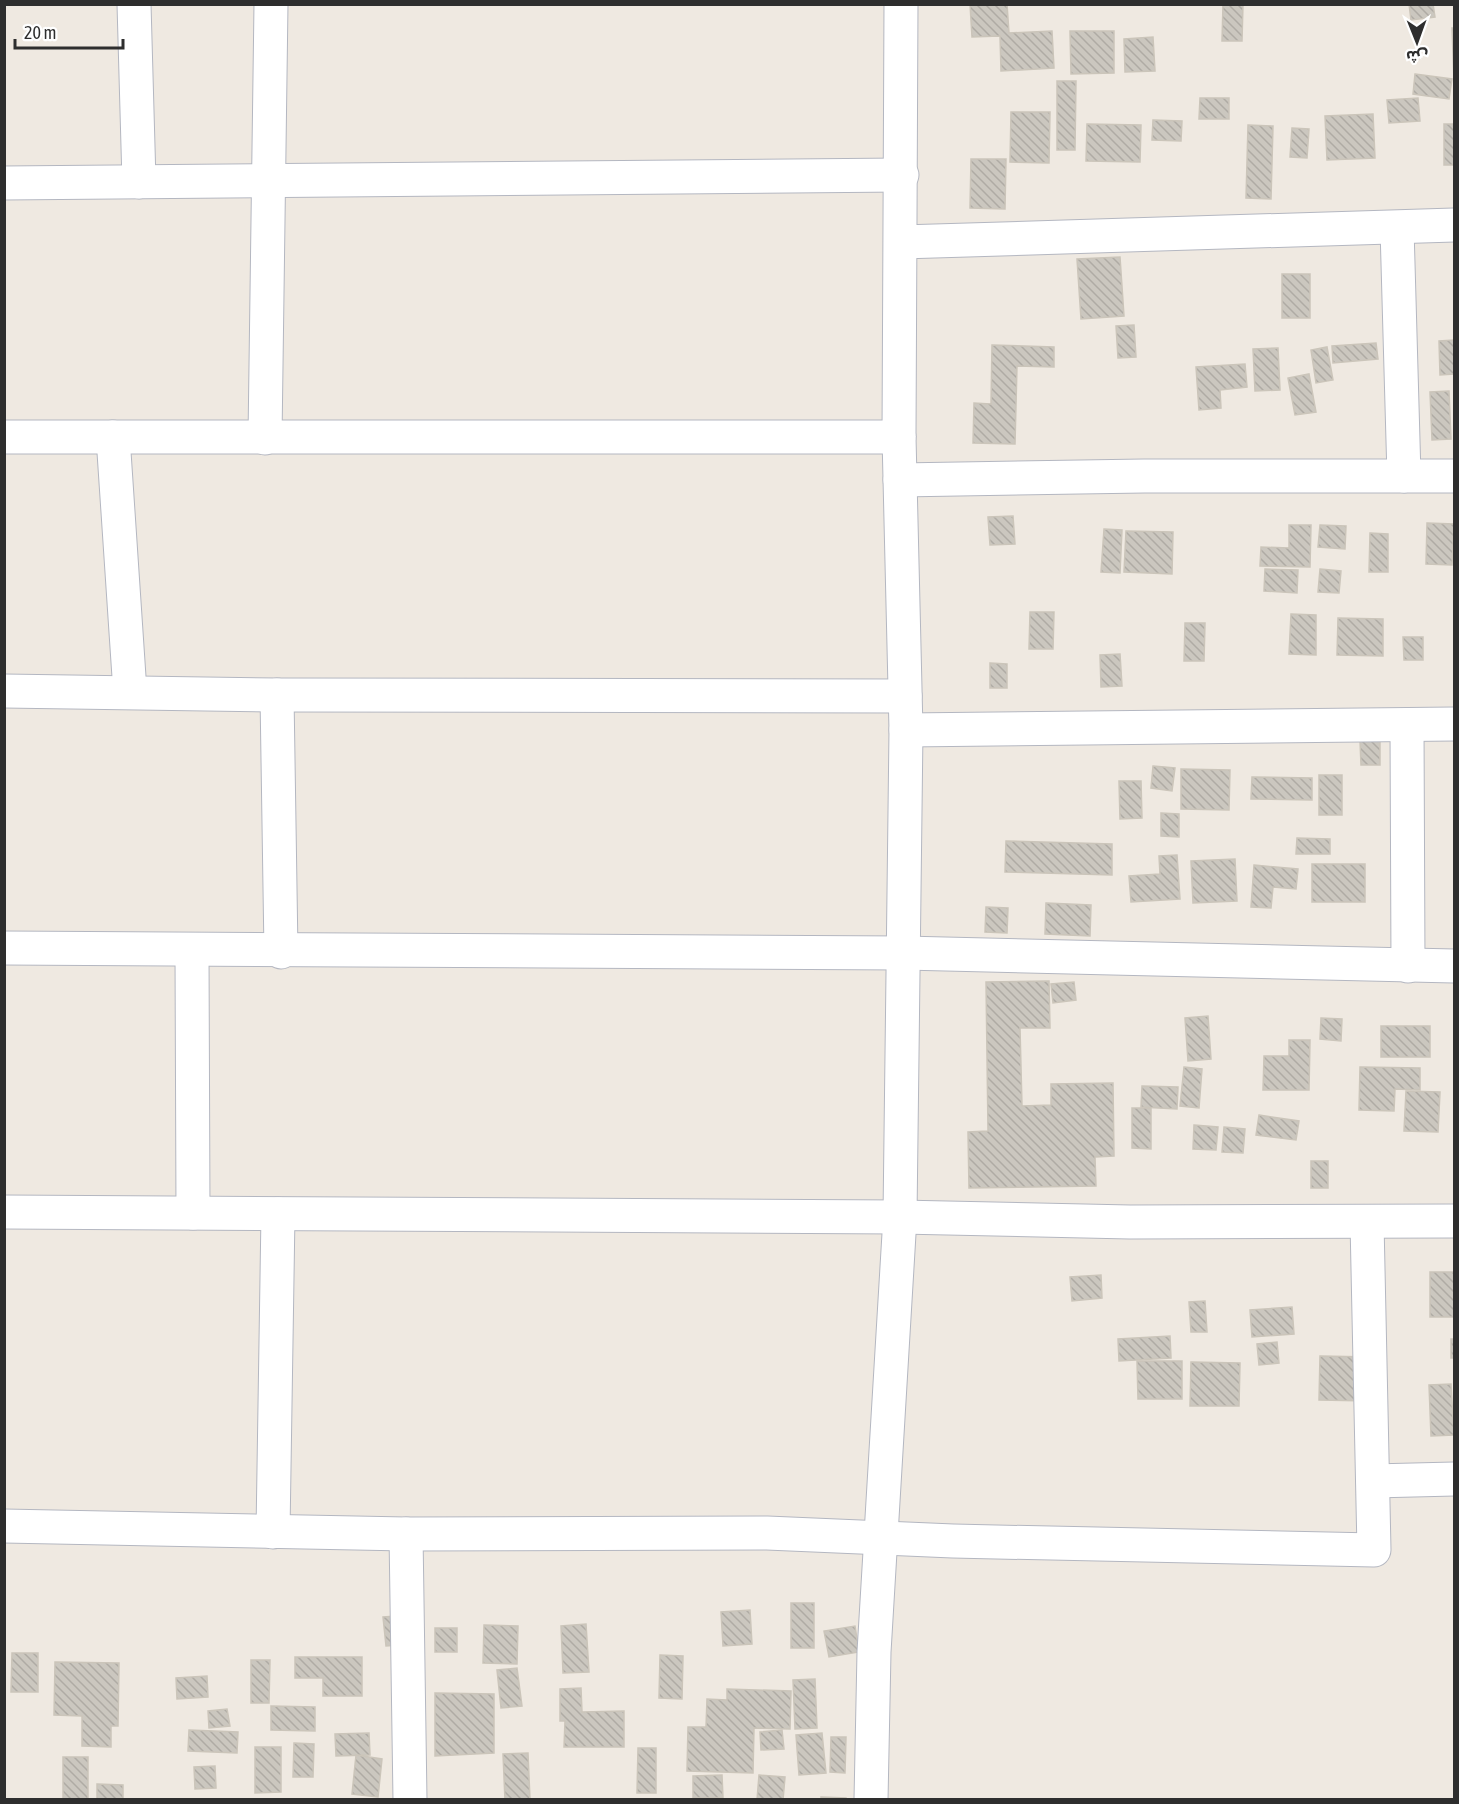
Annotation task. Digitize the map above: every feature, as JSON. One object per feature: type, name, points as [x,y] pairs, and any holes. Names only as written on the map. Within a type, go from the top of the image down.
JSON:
[{"type":"street","points":[[134,4],[139,182]]},
{"type":"street","points":[[265,438],[270,4]]},
{"type":"street","points":[[871,1800],[874,1652],[900,1217],[906,730],[899,437],[901,4]]},
{"type":"street","points":[[4,183],[902,176]]},
{"type":"street","points":[[901,242],[1455,225]]},
{"type":"street","points":[[1397,228],[1404,476]]},
{"type":"street","points":[[4,437],[899,437]]},
{"type":"street","points":[[113,437],[130,692]]},
{"type":"street","points":[[900,480],[1144,476],[1455,476]]},
{"type":"street","points":[[4,691],[277,695],[905,696]]},
{"type":"street","points":[[277,695],[281,952]]},
{"type":"street","points":[[906,730],[1455,724]]},
{"type":"street","points":[[1407,725],[1408,966]]},
{"type":"street","points":[[4,948],[281,952],[904,953],[1455,966]]},
{"type":"street","points":[[192,951],[194,1213]]},
{"type":"street","points":[[4,1212],[900,1217],[1130,1222],[1455,1221]]},
{"type":"street","points":[[273,1532],[278,1214]]},
{"type":"street","points":[[4,1526],[406,1534],[767,1533],[882,1536],[952,1541],[1374,1550],[1367,1222]]},
{"type":"street","points":[[1372,1480],[1455,1479]]},
{"type":"street","points":[[406,1534],[410,1800]]},
{"type":"building","points":[[970,4],[1007,4],[1009,33],[1052,31],[1054,68],[1001,71],[1000,36],[972,37]]},
{"type":"building","points":[[1223,4],[1243,4],[1242,41],[1222,41]]},
{"type":"building","points":[[1409,4],[1433,4],[1435,17],[1411,20]]},
{"type":"building","points":[[1452,28],[1454,28],[1454,80]]},
{"type":"building","points":[[1070,31],[1114,31],[1114,73],[1071,74]]},
{"type":"building","points":[[1153,37],[1155,71],[1125,72],[1124,39]]},
{"type":"building","points":[[1415,74],[1452,79],[1449,99],[1413,94]]},
{"type":"building","points":[[1057,81],[1076,81],[1075,150],[1057,150]]},
{"type":"building","points":[[1200,98],[1229,98],[1229,119],[1199,119]]},
{"type":"building","points":[[1418,98],[1420,121],[1389,123],[1387,100]]},
{"type":"building","points":[[1011,112],[1050,112],[1049,163],[1010,162]]},
{"type":"building","points":[[1373,114],[1375,158],[1327,160],[1325,116]]},
{"type":"building","points":[[1153,120],[1182,121],[1181,141],[1152,140]]},
{"type":"building","points":[[1087,124],[1141,125],[1140,162],[1086,161]]},
{"type":"building","points":[[1444,124],[1454,124],[1454,165],[1444,165]]},
{"type":"building","points":[[1248,125],[1273,126],[1271,199],[1246,198]]},
{"type":"building","points":[[1292,128],[1309,129],[1307,158],[1290,157]]},
{"type":"building","points":[[971,159],[1006,159],[1005,209],[970,208]]},
{"type":"building","points":[[1120,257],[1124,316],[1081,319],[1077,259]]},
{"type":"building","points":[[1282,274],[1310,274],[1310,318],[1282,318]]},
{"type":"building","points":[[1134,325],[1136,357],[1118,358],[1116,326]]},
{"type":"building","points":[[1454,340],[1454,374],[1440,375],[1439,341]]},
{"type":"building","points":[[1376,343],[1378,359],[1333,363],[1332,346]]},
{"type":"building","points":[[992,345],[1054,347],[1054,367],[1017,366],[1015,444],[973,443],[974,403],[991,404]]},
{"type":"building","points":[[1327,347],[1333,380],[1316,383],[1311,350]]},
{"type":"building","points":[[1278,348],[1280,390],[1255,391],[1253,349]]},
{"type":"building","points":[[1245,364],[1247,387],[1220,390],[1221,408],[1199,410],[1196,367]]},
{"type":"building","points":[[1309,374],[1316,412],[1295,415],[1288,378]]},
{"type":"building","points":[[1449,391],[1451,439],[1432,440],[1430,392]]},
{"type":"building","points":[[1013,516],[1015,544],[990,545],[988,517]]},
{"type":"building","points":[[1427,523],[1454,524],[1452,565],[1426,564]]},
{"type":"building","points":[[1289,525],[1311,525],[1310,567],[1260,566],[1261,547],[1289,548]]},
{"type":"building","points":[[1320,525],[1346,526],[1345,549],[1318,547]]},
{"type":"building","points":[[1104,529],[1122,530],[1120,573],[1101,572]]},
{"type":"building","points":[[1126,531],[1173,532],[1172,574],[1124,572]]},
{"type":"building","points":[[1370,533],[1388,534],[1388,572],[1369,572]]},
{"type":"building","points":[[1265,569],[1298,570],[1297,593],[1264,591]]},
{"type":"building","points":[[1320,569],[1341,571],[1339,593],[1318,592]]},
{"type":"building","points":[[1030,612],[1054,612],[1053,649],[1029,649]]},
{"type":"building","points":[[1291,614],[1316,615],[1316,655],[1289,654]]},
{"type":"building","points":[[1338,618],[1383,619],[1383,656],[1337,655]]},
{"type":"building","points":[[1185,623],[1205,623],[1204,661],[1184,661]]},
{"type":"building","points":[[1403,637],[1423,637],[1423,660],[1404,660]]},
{"type":"building","points":[[1120,654],[1122,686],[1101,687],[1100,655]]},
{"type":"building","points":[[990,663],[1007,664],[1007,688],[990,688]]},
{"type":"building","points":[[1360,741],[1380,741],[1380,765],[1361,765]]},
{"type":"building","points":[[1153,766],[1175,768],[1172,791],[1151,788]]},
{"type":"building","points":[[1181,769],[1230,770],[1229,810],[1181,809]]},
{"type":"building","points":[[1319,775],[1342,775],[1342,815],[1319,815]]},
{"type":"building","points":[[1252,777],[1312,778],[1312,800],[1251,799]]},
{"type":"building","points":[[1119,781],[1141,781],[1142,818],[1120,819]]},
{"type":"building","points":[[1161,813],[1179,814],[1179,837],[1161,836]]},
{"type":"building","points":[[1297,838],[1330,839],[1330,854],[1296,854]]},
{"type":"building","points":[[1006,841],[1112,844],[1112,875],[1005,872]]},
{"type":"building","points":[[1177,855],[1180,899],[1131,902],[1129,876],[1160,874],[1159,856]]},
{"type":"building","points":[[1235,859],[1237,901],[1193,903],[1191,861]]},
{"type":"building","points":[[1312,864],[1365,864],[1365,902],[1312,902]]},
{"type":"building","points":[[1254,865],[1298,869],[1296,889],[1273,887],[1271,908],[1251,907]]},
{"type":"building","points":[[1046,903],[1091,905],[1090,936],[1045,934]]},
{"type":"building","points":[[986,907],[1008,908],[1007,933],[985,932]]},
{"type":"building","points":[[1049,981],[1050,1028],[1020,1028],[1022,1106],[1051,1105],[1051,1084],[1113,1083],[1114,1156],[1095,1157],[1096,1186],[969,1188],[968,1132],[988,1131],[986,982]]},
{"type":"building","points":[[1074,982],[1076,1000],[1053,1003],[1051,984]]},
{"type":"building","points":[[1208,1016],[1211,1059],[1188,1061],[1185,1018]]},
{"type":"building","points":[[1321,1018],[1342,1019],[1341,1041],[1320,1039]]},
{"type":"building","points":[[1381,1026],[1430,1026],[1430,1057],[1381,1057]]},
{"type":"building","points":[[1289,1040],[1310,1040],[1309,1090],[1263,1090],[1264,1056],[1289,1056]]},
{"type":"building","points":[[1184,1067],[1202,1069],[1199,1108],[1180,1106]]},
{"type":"building","points":[[1360,1067],[1420,1068],[1420,1090],[1395,1089],[1394,1111],[1359,1110]]},
{"type":"building","points":[[1142,1086],[1178,1087],[1177,1109],[1141,1107]]},
{"type":"building","points":[[1406,1091],[1440,1092],[1438,1132],[1404,1131]]},
{"type":"building","points":[[1132,1108],[1151,1108],[1151,1149],[1132,1148]]},
{"type":"building","points":[[1259,1115],[1299,1121],[1296,1140],[1256,1135]]},
{"type":"building","points":[[1194,1125],[1218,1127],[1216,1150],[1193,1149]]},
{"type":"building","points":[[1224,1127],[1245,1129],[1243,1153],[1222,1152]]},
{"type":"building","points":[[1311,1161],[1328,1161],[1328,1188],[1311,1188]]},
{"type":"building","points":[[1430,1272],[1454,1272],[1454,1317],[1430,1317]]},
{"type":"building","points":[[1101,1275],[1102,1298],[1072,1301],[1070,1277]]},
{"type":"building","points":[[1205,1301],[1207,1332],[1191,1332],[1189,1302]]},
{"type":"building","points":[[1292,1307],[1294,1334],[1252,1337],[1250,1310]]},
{"type":"building","points":[[1170,1336],[1171,1358],[1119,1361],[1118,1339]]},
{"type":"building","points":[[1451,1339],[1454,1339],[1454,1358],[1451,1358]]},
{"type":"building","points":[[1277,1342],[1279,1363],[1259,1365],[1257,1344]]},
{"type":"building","points":[[1320,1356],[1370,1357],[1369,1401],[1319,1400]]},
{"type":"building","points":[[1137,1361],[1182,1361],[1182,1399],[1138,1399]]},
{"type":"building","points":[[1191,1362],[1240,1363],[1239,1406],[1190,1406]]},
{"type":"building","points":[[1451,1384],[1454,1435],[1431,1436],[1429,1385]]},
{"type":"building","points":[[791,1603],[814,1603],[814,1648],[791,1648]]},
{"type":"building","points":[[750,1610],[752,1644],[723,1646],[721,1612]]},
{"type":"building","points":[[397,1616],[399,1645],[386,1646],[383,1617]]},
{"type":"building","points":[[586,1624],[589,1672],[563,1673],[561,1626]]},
{"type":"building","points":[[484,1625],[518,1626],[517,1664],[483,1663]]},
{"type":"building","points":[[855,1626],[859,1652],[829,1657],[824,1631]]},
{"type":"building","points":[[435,1628],[457,1628],[457,1652],[435,1652]]},
{"type":"building","points":[[12,1653],[38,1653],[38,1692],[11,1692]]},
{"type":"building","points":[[660,1655],[683,1656],[682,1699],[659,1698]]},
{"type":"building","points":[[295,1657],[362,1657],[362,1696],[323,1696],[323,1678],[295,1678]]},
{"type":"building","points":[[251,1660],[270,1660],[269,1703],[251,1703]]},
{"type":"building","points":[[55,1662],[119,1663],[118,1726],[111,1726],[111,1747],[82,1746],[82,1716],[54,1715]]},
{"type":"building","points":[[517,1668],[522,1706],[501,1708],[497,1670]]},
{"type":"building","points":[[207,1676],[208,1697],[177,1699],[176,1678]]},
{"type":"building","points":[[815,1679],[817,1728],[795,1729],[793,1680]]},
{"type":"building","points":[[581,1688],[582,1712],[624,1711],[624,1747],[564,1747],[565,1721],[560,1721],[560,1689]]},
{"type":"building","points":[[727,1689],[791,1691],[790,1729],[754,1728],[753,1773],[687,1771],[688,1727],[706,1727],[707,1699],[727,1700]]},
{"type":"building","points":[[435,1693],[494,1694],[494,1753],[435,1756]]},
{"type":"building","points":[[271,1706],[315,1707],[315,1731],[271,1730]]},
{"type":"building","points":[[227,1709],[230,1726],[209,1728],[208,1711]]},
{"type":"building","points":[[189,1730],[238,1732],[237,1753],[188,1751]]},
{"type":"building","points":[[782,1730],[784,1749],[761,1750],[760,1732]]},
{"type":"building","points":[[369,1733],[370,1755],[336,1756],[335,1734]]},
{"type":"building","points":[[822,1733],[826,1773],[799,1775],[796,1735]]},
{"type":"building","points":[[831,1737],[846,1737],[845,1773],[830,1772]]},
{"type":"building","points":[[294,1743],[314,1744],[313,1777],[293,1777]]},
{"type":"building","points":[[255,1747],[281,1747],[281,1792],[255,1793]]},
{"type":"building","points":[[638,1748],[656,1748],[656,1793],[637,1793]]},
{"type":"building","points":[[528,1753],[530,1800],[505,1800],[503,1754]]},
{"type":"building","points":[[356,1755],[382,1759],[378,1797],[352,1794]]},
{"type":"building","points":[[63,1757],[88,1757],[88,1800],[63,1800]]},
{"type":"building","points":[[215,1766],[216,1788],[195,1789],[194,1767]]},
{"type":"building","points":[[722,1775],[723,1798],[693,1798],[693,1776]]},
{"type":"building","points":[[759,1775],[785,1777],[783,1800],[757,1800]]},
{"type":"building","points":[[97,1784],[123,1785],[123,1800],[97,1800]]},
{"type":"building","points":[[821,1797],[846,1798],[846,1800],[821,1800]]}]
